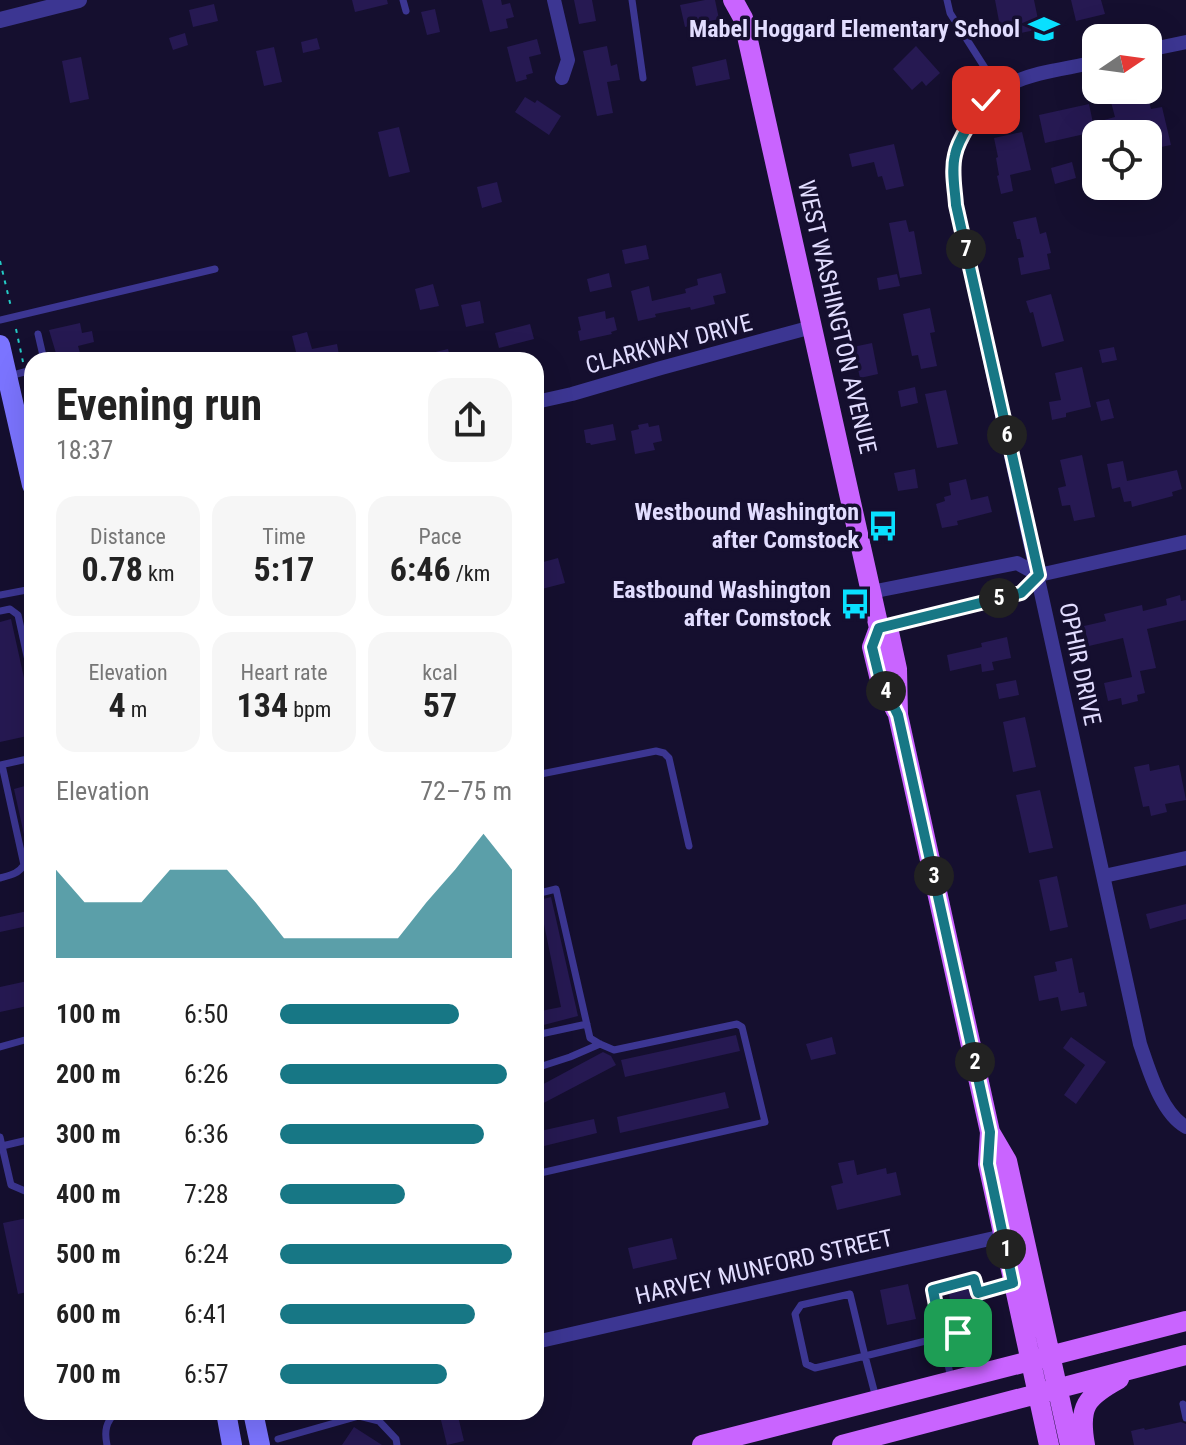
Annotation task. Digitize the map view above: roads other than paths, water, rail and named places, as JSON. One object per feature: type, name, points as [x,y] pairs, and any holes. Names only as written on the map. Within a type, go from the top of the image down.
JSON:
[{"type":"main road","name":"WEST WASHINGTON AVENUE","points":[[740,6],[879,628],[872,647],[875,662],[898,715],[990,1132],[988,1164],[1049,1445]]},
{"type":"main road","points":[[0,345],[22,373],[24,399]]},
{"type":"main road","name":"WEST WASHINGTON AVENUE","points":[[990,1132],[1007,1161],[1070,1445]]},
{"type":"main road","points":[[702,1445],[1186,1321]]},
{"type":"main road","points":[[842,1445],[897,1438],[1037,1393],[1186,1355]]},
{"type":"main road","points":[[1085,1445],[1082,1418],[1085,1406],[1104,1387],[1140,1366]]},
{"type":"main road","points":[[227,1420],[232,1445]]},
{"type":"main road","points":[[257,1420],[270,1443]]},
{"type":"street","points":[[0,20],[79,0]]},
{"type":"street","points":[[554,0],[568,60],[562,78]]},
{"type":"street","points":[[1162,47],[1186,42]]},
{"type":"street","points":[[999,90],[1025,78],[1082,65]]},
{"type":"street","name":"OPHIR DRIVE","points":[[999,90],[975,114],[955,153],[953,177],[956,205],[1140,1044],[1158,1096],[1183,1126]]},
{"type":"street","name":"CLARKWAY DRIVE","points":[[544,400],[812,327]]},
{"type":"street","points":[[879,628],[1021,593],[1039,575],[1186,542]]},
{"type":"street","points":[[871,592],[1017,563],[1039,575]]},
{"type":"street","points":[[1104,876],[1186,858]]},
{"type":"street","name":"HARVEY MUNFORD STREET","points":[[544,1340],[1003,1236]]},
{"type":"lane","points":[[403,0],[406,11]]},
{"type":"lane","points":[[632,0],[643,78]]},
{"type":"lane","points":[[947,0],[950,13],[999,90]]},
{"type":"lane","points":[[0,320],[215,269]]},
{"type":"lane","points":[[38,334],[42,352]]},
{"type":"lane","points":[[0,595],[24,590]]},
{"type":"lane","points":[[0,611],[10,609],[18,615],[24,642]]},
{"type":"lane","points":[[544,773],[656,751],[664,753],[669,758],[689,846]]},
{"type":"lane","points":[[0,878],[15,874],[24,865],[1,765],[24,760]]},
{"type":"lane","points":[[544,892],[556,889],[590,1038],[614,1050],[737,1024],[742,1027],[765,1122],[544,1172]]},
{"type":"lane","points":[[544,1033],[587,1024]]},
{"type":"lane","points":[[0,1047],[24,1040]]},
{"type":"lane","points":[[544,1065],[600,1044]]},
{"type":"lane","points":[[24,1140],[1,1142],[11,1185],[24,1191]]},
{"type":"lane","points":[[946,1352],[978,1346],[987,1340],[981,1326],[974,1279],[933,1290],[951,1381]]},
{"type":"lane","points":[[976,1298],[1013,1283]]},
{"type":"lane","points":[[877,1400],[865,1356],[850,1294],[801,1305],[795,1314],[806,1364],[815,1368],[865,1356],[942,1336],[958,1333]]},
{"type":"lane","points":[[937,1310],[952,1306]]},
{"type":"lane","points":[[1183,1404],[1186,1418]]},
{"type":"lane","points":[[107,1445],[108,1420]]},
{"type":"lane","points":[[270,1443],[346,1420]]},
{"type":"lane","points":[[375,1420],[396,1439],[397,1445]]},
{"type":"place","name":"Mabel Hoggard Elementary School","points":[[1044,29]]},
{"type":"place","name":"Westbound Washington after Comstock","points":[[883,526]]},
{"type":"place","name":"Eastbound Washington after Comstock","points":[[855,604]]}]
